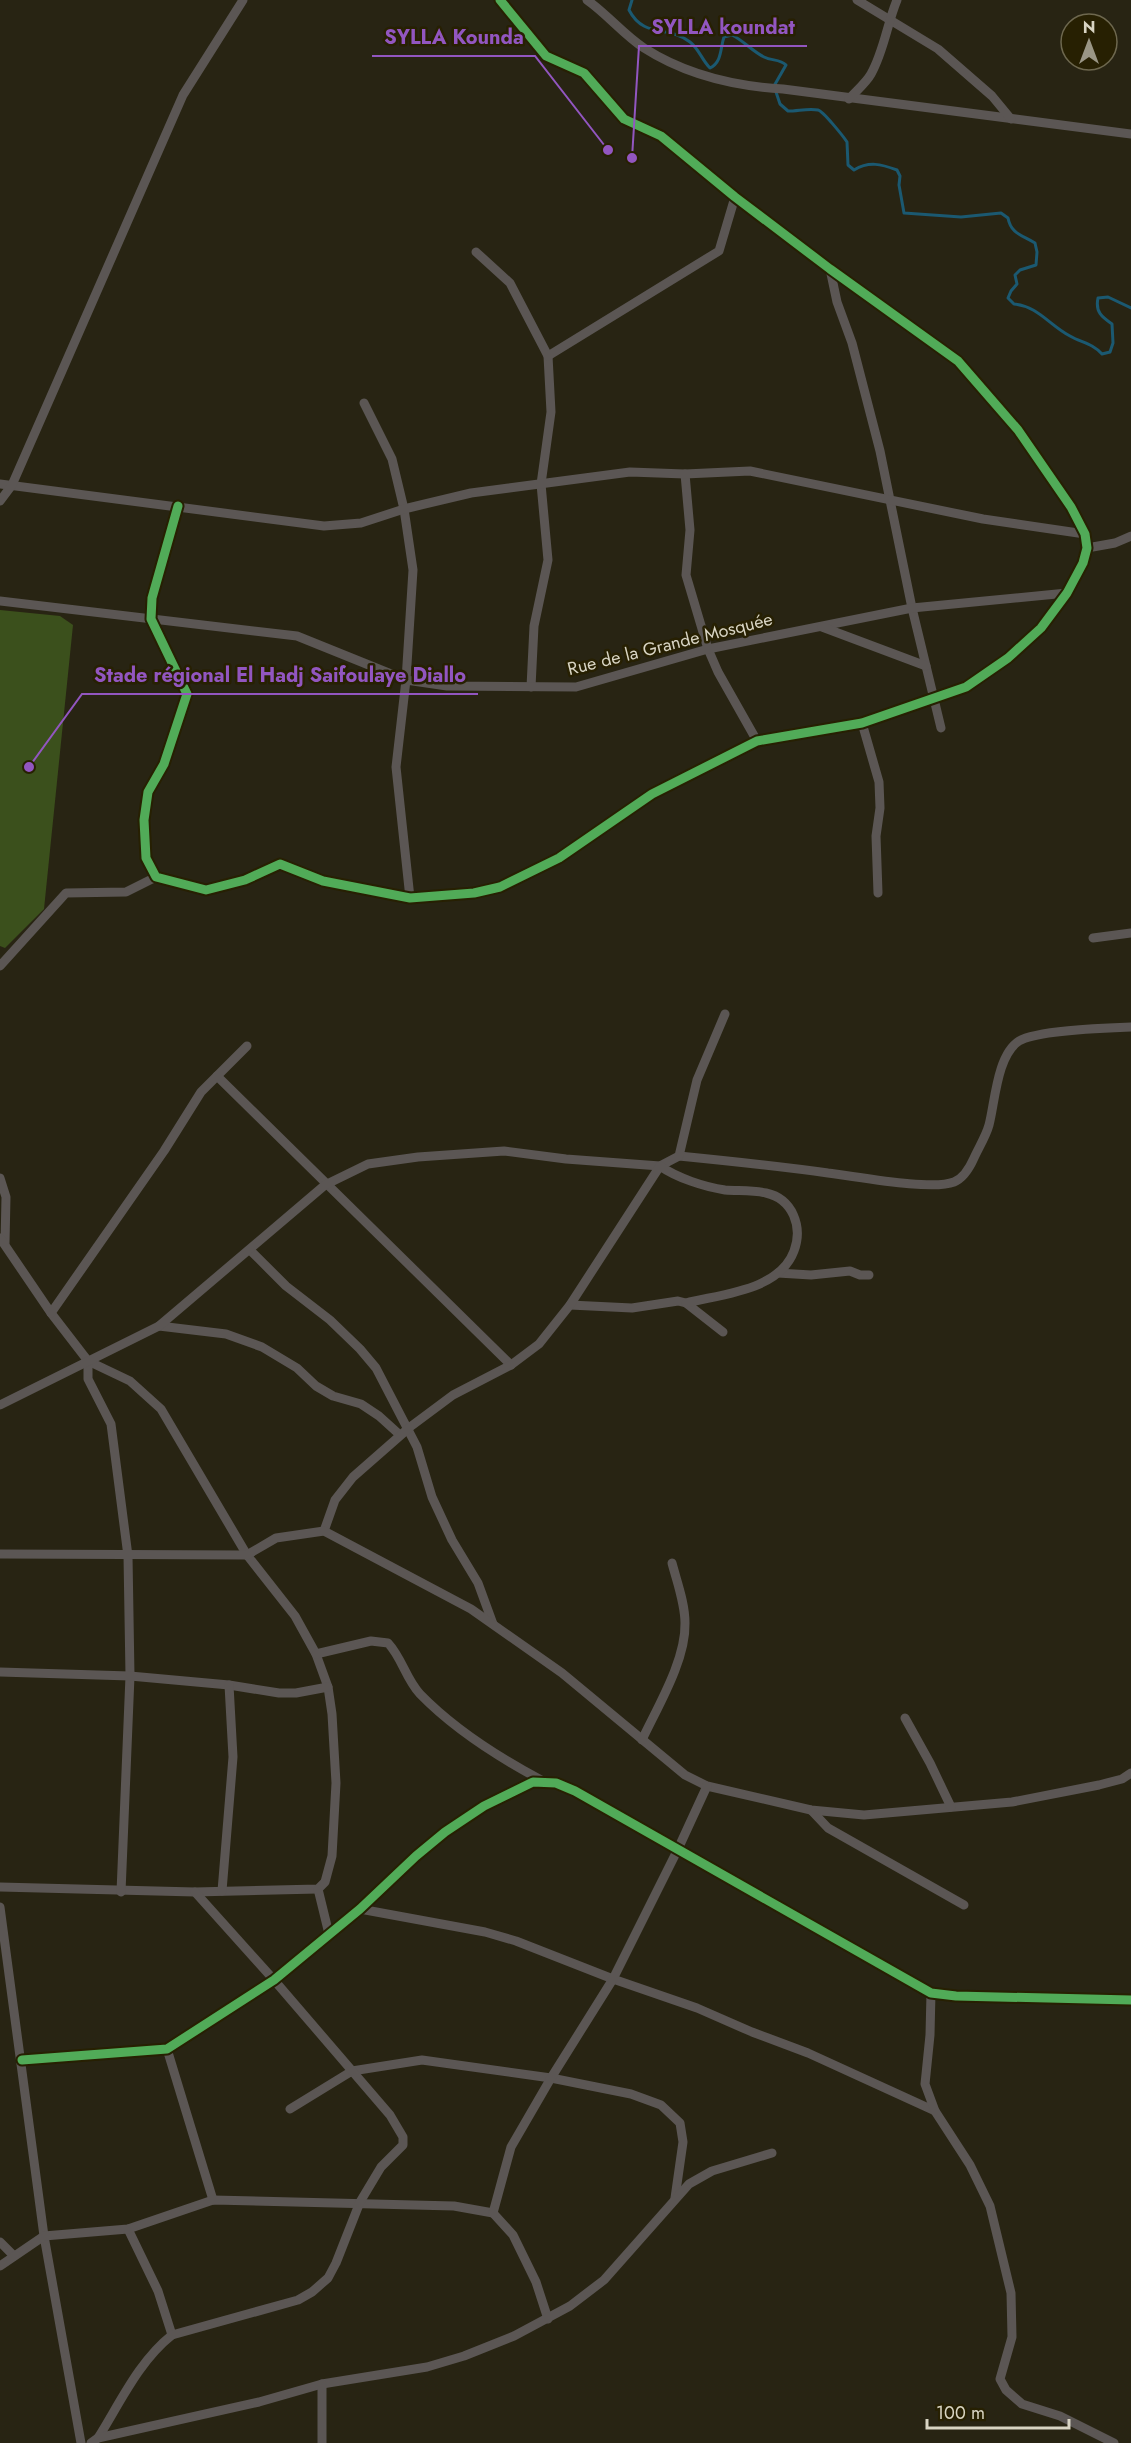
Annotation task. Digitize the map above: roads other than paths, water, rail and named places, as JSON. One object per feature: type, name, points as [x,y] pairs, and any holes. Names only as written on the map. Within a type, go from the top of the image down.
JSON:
[{"type":"street","points":[[0,501],[12,484],[183,95],[243,0]]},
{"type":"street","points":[[0,966],[66,893],[126,892],[156,878],[206,890],[245,880],[280,864],[323,881],[410,898],[474,893],[500,887],[559,858],[652,794],[758,741],[862,723],[966,687],[1008,658],[1041,628],[1067,593],[1083,563],[1087,548],[1085,534],[1071,507],[1018,430],[958,361],[830,268],[661,136],[624,119],[584,73],[546,56],[500,0]]},
{"type":"street","points":[[587,0],[642,47],[685,71],[735,85],[1131,134]]},
{"type":"street","points":[[857,0],[938,49],[992,96],[1011,119]]},
{"type":"street","points":[[849,99],[870,76],[874,68],[897,0]]},
{"type":"street","points":[[548,357],[719,251],[735,196]]},
{"type":"street","points":[[477,252],[510,283],[548,357],[551,412],[541,484],[548,561],[534,626],[531,687]]},
{"type":"street","points":[[830,268],[837,302],[852,343],[891,498],[912,608],[941,728]]},
{"type":"street","points":[[364,403],[392,459],[405,509],[413,570],[406,680],[396,767],[410,898]]},
{"type":"street","points":[[0,484],[324,525],[361,522],[471,493],[630,472],[685,474],[750,471],[891,498],[983,519],[1085,534]]},
{"type":"street","points":[[685,474],[690,530],[686,575],[708,649],[718,672],[758,741]]},
{"type":"street","points":[[156,878],[146,858],[144,820],[148,792],[164,764],[187,694],[151,619],[152,598],[178,506]]},
{"type":"street","points":[[1087,548],[1115,543],[1131,536]]},
{"type":"street","name":"Rue de la Grande Mosquée","points":[[0,601],[297,636],[406,680],[447,686],[576,687],[708,649],[912,608],[1067,593]]},
{"type":"street","points":[[819,626],[926,666]]},
{"type":"street","points":[[862,723],[879,782],[880,808],[876,836],[878,893]]},
{"type":"street","points":[[1093,938],[1131,933]]},
{"type":"street","points":[[679,1156],[697,1080],[725,1014]]},
{"type":"street","points":[[324,1531],[335,1500],[347,1485],[404,1432],[453,1395],[511,1365],[539,1344],[570,1305],[660,1166],[679,1156],[900,1182],[941,1184],[955,1181],[968,1171],[989,1127],[995,1087],[1001,1069],[1017,1042],[1025,1038],[1070,1031],[1131,1027]]},
{"type":"street","points":[[51,1313],[164,1151],[201,1092],[247,1046]]},
{"type":"street","points":[[217,1076],[511,1365]]},
{"type":"street","points":[[0,1405],[159,1326],[326,1185],[368,1164],[418,1157],[504,1151],[566,1159],[660,1166],[669,1172],[723,1189],[767,1193],[779,1198],[789,1207],[797,1220],[794,1250],[778,1273],[751,1287],[686,1303]]},
{"type":"street","points":[[0,1178],[6,1197],[2,1240],[51,1313],[88,1361],[130,1381],[161,1409],[247,1555],[295,1617],[316,1654],[328,1687],[332,1714],[336,1793],[332,1856],[325,1882],[318,1890],[195,1893],[0,1887]]},
{"type":"street","points":[[250,1250],[286,1286],[330,1320],[376,1368],[387,1386],[404,1432],[422,1458],[432,1497],[452,1540],[478,1583],[493,1624]]},
{"type":"street","points":[[778,1273],[811,1275],[850,1271],[860,1275],[869,1275]]},
{"type":"street","points":[[570,1305],[632,1308],[678,1301],[686,1303],[723,1332]]},
{"type":"street","points":[[159,1326],[226,1334],[262,1347],[297,1368],[316,1386],[333,1396],[361,1404],[404,1432]]},
{"type":"street","points":[[88,1361],[88,1379],[111,1424],[128,1556],[130,1676],[122,1892]]},
{"type":"street","points":[[0,1554],[247,1555],[276,1538],[324,1531],[471,1609],[562,1673],[685,1775],[706,1786],[811,1810],[840,1815],[864,1815],[1012,1802],[1099,1785],[1122,1779],[1131,1773]]},
{"type":"street","points":[[642,1740],[678,1661],[685,1632],[685,1620],[672,1563]]},
{"type":"street","points":[[316,1654],[371,1641],[388,1643],[415,1687],[443,1714],[502,1759],[543,1781],[575,1791],[931,1993],[956,1996],[1131,2000]]},
{"type":"street","points":[[0,1672],[130,1676],[229,1684],[279,1693],[296,1693],[328,1687]]},
{"type":"street","points":[[222,1891],[233,1757],[229,1684]]},
{"type":"street","points":[[905,1718],[951,1807]]},
{"type":"street","points":[[21,2060],[167,2049],[274,1980],[360,1909],[445,1832],[484,1806],[523,1785],[543,1781]]},
{"type":"street","points":[[493,2213],[511,2147],[550,2078],[614,1979],[678,1850],[706,1786]]},
{"type":"street","points":[[811,1810],[828,1828],[964,1905]]},
{"type":"street","points":[[318,1890],[329,1934]]},
{"type":"street","points":[[94,2440],[145,2362],[156,2348],[172,2335],[298,2300],[312,2292],[328,2278],[360,2202],[381,2167],[401,2149],[403,2137],[390,2115],[274,1980],[195,1893]]},
{"type":"street","points":[[0,1908],[44,2236],[81,2443]]},
{"type":"street","points":[[360,1909],[485,1932],[516,1941],[697,2008],[808,2053],[935,2111]]},
{"type":"street","points":[[931,1993],[925,2084],[935,2111],[970,2165],[990,2206],[1011,2293],[1012,2337],[1000,2379],[1006,2390],[1022,2404],[1059,2416],[1114,2443]]},
{"type":"street","points":[[167,2049],[213,2200]]},
{"type":"street","points":[[290,2109],[352,2071],[422,2060],[550,2078],[631,2094],[661,2105],[680,2123],[683,2132],[675,2198]]},
{"type":"street","points":[[94,2440],[259,2402],[322,2384],[428,2367],[474,2352],[548,2319],[579,2300],[604,2280],[689,2184],[712,2171],[772,2153]]},
{"type":"street","points":[[0,2266],[44,2236],[128,2229],[213,2200],[454,2206],[493,2213],[513,2235],[536,2282],[548,2319]]},
{"type":"street","points":[[128,2229],[158,2291],[172,2335]]},
{"type":"street","points":[[0,2241],[14,2256]]},
{"type":"street","points":[[322,2384],[322,2443]]},
{"type":"waterway","points":[[632,0],[629,10],[635,19],[649,28],[674,34],[690,42],[710,68],[719,59],[724,37],[732,35],[764,57],[784,63],[786,65],[774,86],[780,104],[788,111],[815,109],[824,115],[847,142],[848,165],[854,170],[875,164],[897,170],[900,176],[899,185],[904,213],[961,217],[1001,213],[1008,218],[1014,231],[1035,243],[1037,252],[1036,265],[1020,270],[1015,275],[1017,284],[1008,298],[1014,304],[1030,308],[1063,332],[1091,345],[1102,354],[1110,352],[1113,343],[1112,324],[1100,314],[1098,298],[1108,297],[1131,308]]},
{"type":"place","name":"SYLLA Kounda","points":[[608,150]]},
{"type":"place","name":"SYLLA koundat","points":[[632,158]]},
{"type":"place","name":"Stade régional El Hadj Saifoulaye Diallo","points":[[29,767]]}]
